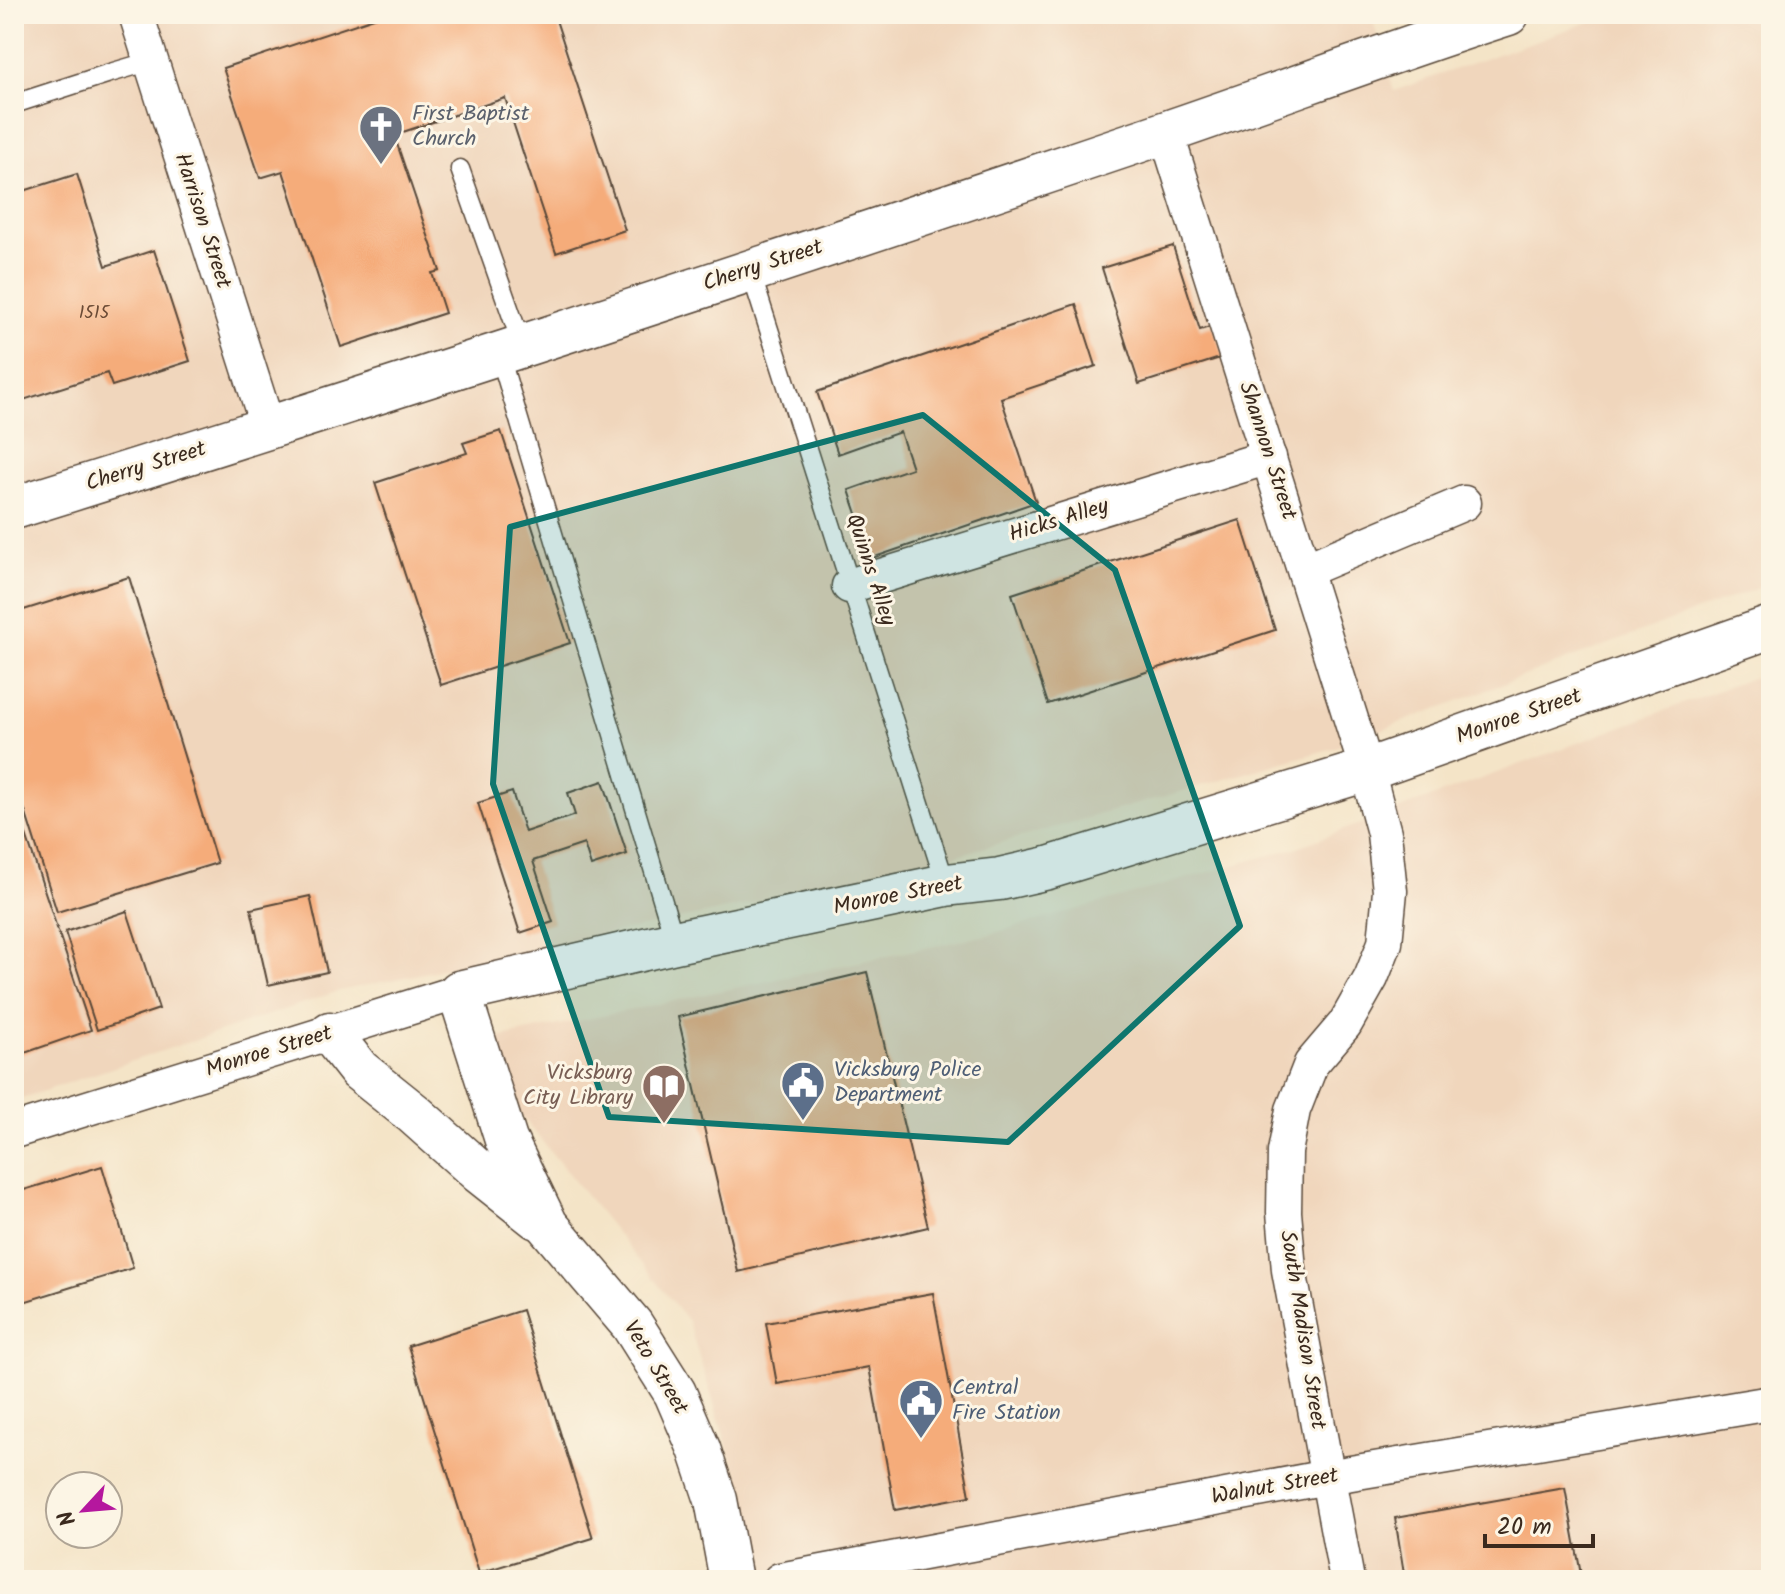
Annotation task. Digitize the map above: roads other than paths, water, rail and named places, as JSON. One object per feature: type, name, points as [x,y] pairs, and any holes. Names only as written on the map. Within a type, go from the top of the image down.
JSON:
[{"type":"street","name":"Harrison Street","points":[[136,14],[268,428]]},
{"type":"street","name":"Cherry Street","points":[[14,508],[268,428],[1166,132],[1442,24],[1508,14]]},
{"type":"street","name":"Shannon Street","points":[[1166,132],[1367,770]]},
{"type":"street","name":"Hicks Alley","points":[[849,586],[1269,457]]},
{"type":"street","points":[[1305,570],[1464,503]]},
{"type":"street","name":"Monroe Street","points":[[14,1131],[459,992],[675,942],[946,885],[1000,879],[1048,868],[1367,770],[1771,627]]},
{"type":"street","name":"South Madison Street","points":[[1347,1580],[1289,1270],[1284,1212],[1285,1152],[1293,1110],[1311,1064],[1345,1024],[1371,978],[1385,943],[1390,891],[1384,833],[1367,770]]},
{"type":"street","name":"Veto Street","points":[[459,992],[506,1140],[547,1225]]},
{"type":"street","name":"Veto Street","points":[[330,1033],[359,1070],[547,1225],[632,1325],[675,1393],[699,1449],[716,1500],[731,1580]]},
{"type":"street","name":"Walnut Street","points":[[780,1580],[1327,1477],[1771,1403]]},
{"type":"lane","points":[[14,104],[151,61]]},
{"type":"lane","points":[[460,169],[675,942]]},
{"type":"lane","name":"Quinns Alley","points":[[750,270],[946,885]]},
{"type":"place","name":"First Baptist Church","points":[[381,166]]},
{"type":"place","name":"Vicksburg Police Department","points":[[803,1122]]},
{"type":"place","name":"Vicksburg City Library","points":[[664,1125]]},
{"type":"place","name":"Central Fire Station","points":[[921,1440]]}]
